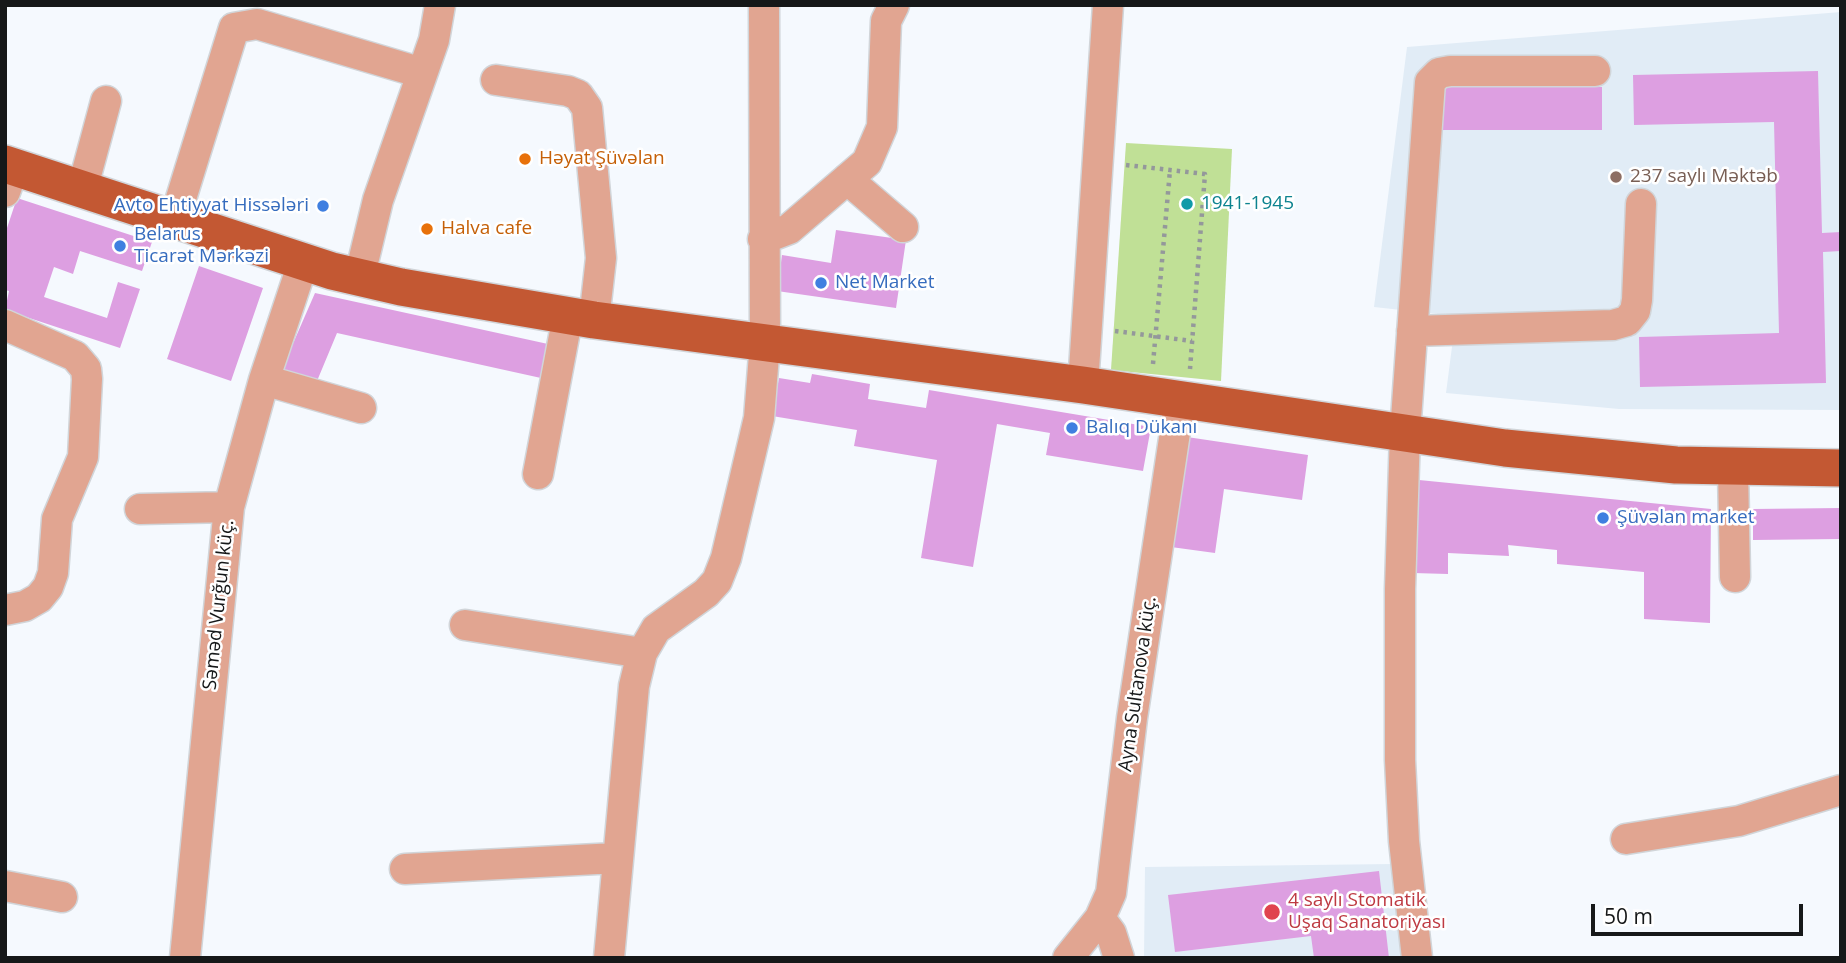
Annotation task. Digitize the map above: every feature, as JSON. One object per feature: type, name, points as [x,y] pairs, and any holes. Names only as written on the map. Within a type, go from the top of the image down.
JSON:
[{"type":"main road","points":[[8,174],[82,190],[359,279],[581,317],[1083,385],[1185,388],[1405,433],[1600,459],[1733,468],[1841,468]]},
{"type":"street","points":[[359,279],[378,200],[434,40],[440,5]]},
{"type":"street","points":[[609,958],[616,858],[634,686],[642,653],[656,629],[706,593],[717,580],[726,558],[759,418],[765,342],[764,5]]},
{"type":"street","points":[[763,239],[789,229],[867,162],[881,127],[886,21],[894,5]]},
{"type":"street","points":[[1083,385],[1108,5]]},
{"type":"street","points":[[174,220],[234,28],[257,24],[422,73]]},
{"type":"street","points":[[1417,958],[1404,841],[1400,760],[1400,589],[1405,433],[1430,82],[1439,73],[1450,71],[1595,71]]},
{"type":"street","points":[[496,80],[568,91],[578,96],[587,108],[601,258],[581,317],[538,474]]},
{"type":"street","points":[[82,190],[106,101]]},
{"type":"street","points":[[847,180],[903,227]]},
{"type":"street","points":[[1412,331],[1613,325],[1627,321],[1637,300],[1641,204]]},
{"type":"street","name":"Səməd Vurğun küç.","points":[[185,958],[229,507],[264,380],[303,263]]},
{"type":"street","points":[[5,325],[75,356],[86,369],[87,379],[83,457],[59,512],[48,587],[39,598],[25,606],[5,610]]},
{"type":"street","points":[[264,380],[361,408]]},
{"type":"street","name":"Ayna Sultanova küç.","points":[[1068,958],[1100,918],[1111,893],[1132,718],[1185,388]]},
{"type":"street","points":[[1733,468],[1735,577]]},
{"type":"street","points":[[141,509],[229,507]]},
{"type":"street","points":[[466,625],[642,653]]},
{"type":"street","points":[[1626,839],[1739,821],[1841,790]]},
{"type":"street","points":[[405,869],[616,858]]},
{"type":"street","points":[[5,886],[62,897]]},
{"type":"street","points":[[1100,918],[1111,933],[1119,958]]},
{"type":"path","points":[[1126,165],[1205,174],[1192,341],[1185,388]]},
{"type":"path","points":[[1153,374],[1170,170]]},
{"type":"path","points":[[1114,331],[1192,341]]},
{"type":"shaded area","name":"237 saylı Məktəb","points":[[1841,12],[1841,410],[1619,409],[1446,393],[1456,316],[1374,307],[1407,47]]},
{"type":"shaded area","name":"4 saylı Stomatik Uşaq Sanatoriyası","points":[[1393,864],[1405,958],[1144,958],[1145,867]]},
{"type":"green space","points":[[1126,143],[1232,149],[1221,381],[1111,370]]},
{"type":"building","points":[[1818,71],[1822,233],[1841,232],[1841,251],[1823,252],[1826,383],[1640,387],[1639,337],[1779,333],[1774,122],[1634,125],[1633,75]]},
{"type":"building","points":[[1442,87],[1602,87],[1602,130],[1442,130]]},
{"type":"building","points":[[17,198],[152,242],[142,271],[80,251],[73,274],[54,267],[44,297],[107,318],[118,282],[140,289],[120,348],[5,310],[9,291],[5,290],[5,234]]},
{"type":"building","points":[[836,230],[906,240],[896,308],[777,291],[782,255],[831,263]]},
{"type":"building","points":[[199,266],[263,288],[231,381],[167,359]]},
{"type":"building","points":[[315,293],[548,344],[541,378],[337,333],[317,381],[281,371]]},
{"type":"building","points":[[812,374],[870,384],[868,399],[926,408],[929,390],[1151,427],[1143,471],[1046,455],[1050,433],[997,424],[973,567],[921,558],[937,460],[854,446],[857,430],[772,416],[779,378],[810,383]]},
{"type":"building","points":[[1187,437],[1308,455],[1302,500],[1224,489],[1215,553],[1171,547]]},
{"type":"building","points":[[1419,480],[1711,509],[1710,623],[1644,619],[1644,572],[1557,564],[1557,550],[1508,545],[1509,556],[1448,553],[1448,574],[1413,573]]},
{"type":"building","points":[[1841,508],[1841,539],[1753,540],[1753,509]]},
{"type":"building","points":[[1379,871],[1389,958],[1314,958],[1311,936],[1175,952],[1168,895]]},
{"type":"place","name":"Həyat Şüvəlan","points":[[525,159]]},
{"type":"place","name":"237 saylı Məktəb","points":[[1616,177]]},
{"type":"place","name":"1941-1945","points":[[1187,204]]},
{"type":"place","name":"Avto Ehtiyyat Hissələri","points":[[323,206]]},
{"type":"place","name":"Halva cafe","points":[[427,229]]},
{"type":"place","name":"Belarus Ticarət Mərkəzi","points":[[120,246]]},
{"type":"place","name":"Net Market","points":[[821,283]]},
{"type":"place","name":"Balıq Dükanı","points":[[1072,428]]},
{"type":"place","name":"Şüvəlan market","points":[[1603,518]]},
{"type":"place","name":"4 saylı Stomatik Uşaq Sanatoriyası","points":[[1272,912]]}]
